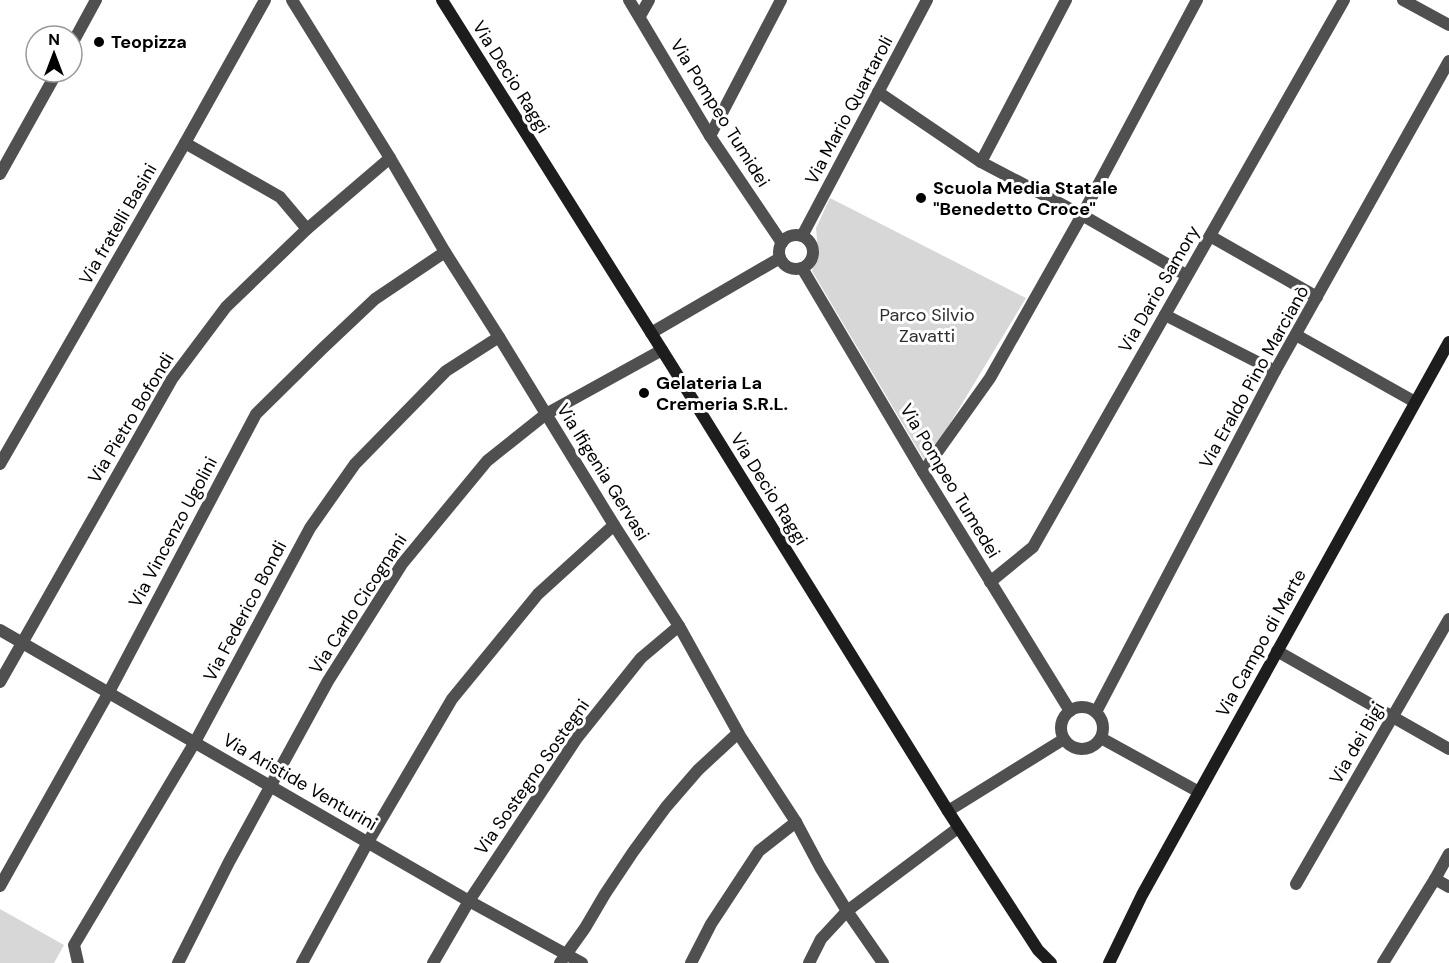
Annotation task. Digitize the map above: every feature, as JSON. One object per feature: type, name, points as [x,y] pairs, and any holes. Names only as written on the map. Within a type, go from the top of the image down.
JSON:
[{"type":"main road","name":"Via Decio Raggi","points":[[442,0],[958,828],[1038,950],[1051,963]]},
{"type":"main road","name":"Via Campo di Marte","points":[[1109,963],[1142,895],[1449,342]]},
{"type":"street","points":[[83,24],[96,0]]},
{"type":"street","name":"Via fratelli Basini","points":[[0,464],[265,0]]},
{"type":"street","name":"Via Ifigenia Gervasi","points":[[292,0],[614,525],[680,626],[738,733],[796,822],[847,911],[883,963]]},
{"type":"street","name":"Via Pompeo Tumidei","points":[[629,0],[710,136],[782,243]]},
{"type":"street","points":[[640,16],[649,0]]},
{"type":"street","points":[[710,136],[781,0]]},
{"type":"street","name":"Via Mario Quartaroli","points":[[802,236],[927,0]]},
{"type":"street","points":[[981,162],[1066,0]]},
{"type":"street","points":[[923,472],[990,378],[1082,215],[1197,0]]},
{"type":"street","name":"Via Dario Samory","points":[[990,582],[1033,547],[1344,0]]},
{"type":"street","points":[[1403,0],[1449,26]]},
{"type":"street","name":"Via Eraldo Pino Marcianò","points":[[1095,712],[1275,372],[1449,61]]},
{"type":"street","points":[[0,174],[50,84]]},
{"type":"street","points":[[878,92],[981,162],[1082,215],[1186,275]]},
{"type":"street","points":[[185,143],[280,197],[307,229]]},
{"type":"street","name":"Via Pietro Bofondi","points":[[0,682],[172,379],[226,307],[307,229],[390,158]]},
{"type":"street","points":[[791,236],[802,236],[813,249],[811,261],[802,268],[792,268],[783,263],[780,258],[780,248],[782,243],[791,236]]},
{"type":"street","points":[[1210,236],[1317,297]]},
{"type":"street","name":"Via Vincenzo Ugolini","points":[[0,886],[109,692],[256,414],[375,299],[445,252]]},
{"type":"street","points":[[651,333],[780,258]]},
{"type":"street","name":"Via Pompeo Tumedei","points":[[802,268],[923,472],[1070,711]]},
{"type":"street","points":[[1165,315],[1275,372]]},
{"type":"street","points":[[1296,335],[1415,402]]},
{"type":"street","name":"Via Federico Bondi","points":[[78,963],[74,945],[195,742],[310,528],[355,464],[446,371],[499,337]]},
{"type":"street","name":"Via Carlo Cicognani","points":[[178,963],[229,862],[328,681],[402,564],[487,461],[546,414],[662,350]]},
{"type":"street","points":[[302,963],[368,842],[452,699],[538,594],[614,525]]},
{"type":"street","name":"Via dei Bigi","points":[[1296,884],[1449,619]]},
{"type":"street","name":"Via Sostegno Sostegni","points":[[433,963],[469,901],[577,738],[641,658],[680,626]]},
{"type":"street","name":"Via Aristide Venturini","points":[[0,630],[368,842],[563,958],[582,963]]},
{"type":"street","points":[[1277,651],[1449,749]]},
{"type":"street","points":[[1083,707],[1095,712],[1103,724],[1101,738],[1092,747],[1079,749],[1068,744],[1061,733],[1062,720],[1070,711],[1077,708],[1083,707]]},
{"type":"street","points":[[563,958],[585,928],[633,852],[666,807],[698,770],[738,733]]},
{"type":"street","points":[[1101,738],[1199,792]]},
{"type":"street","points":[[948,811],[1064,739]]},
{"type":"street","points":[[691,963],[711,924],[759,851],[796,822]]},
{"type":"street","points":[[809,963],[821,939],[847,911],[958,828]]},
{"type":"street","points":[[1383,963],[1449,854]]},
{"type":"street","points":[[1435,879],[1449,887]]},
{"type":"green space","name":"Parco Silvio Zavatti","points":[[830,198],[1026,298],[926,463],[812,271],[818,251],[816,228]]},
{"type":"green space","points":[[0,909],[64,945],[54,963],[0,963]]},
{"type":"place","name":"Teopizza","points":[[99,42]]},
{"type":"place","name":"Scuola Media Statale \"Benedetto Croce\"","points":[[921,198]]},
{"type":"place","name":"Gelateria La Cremeria S.R.L.","points":[[644,393]]}]
